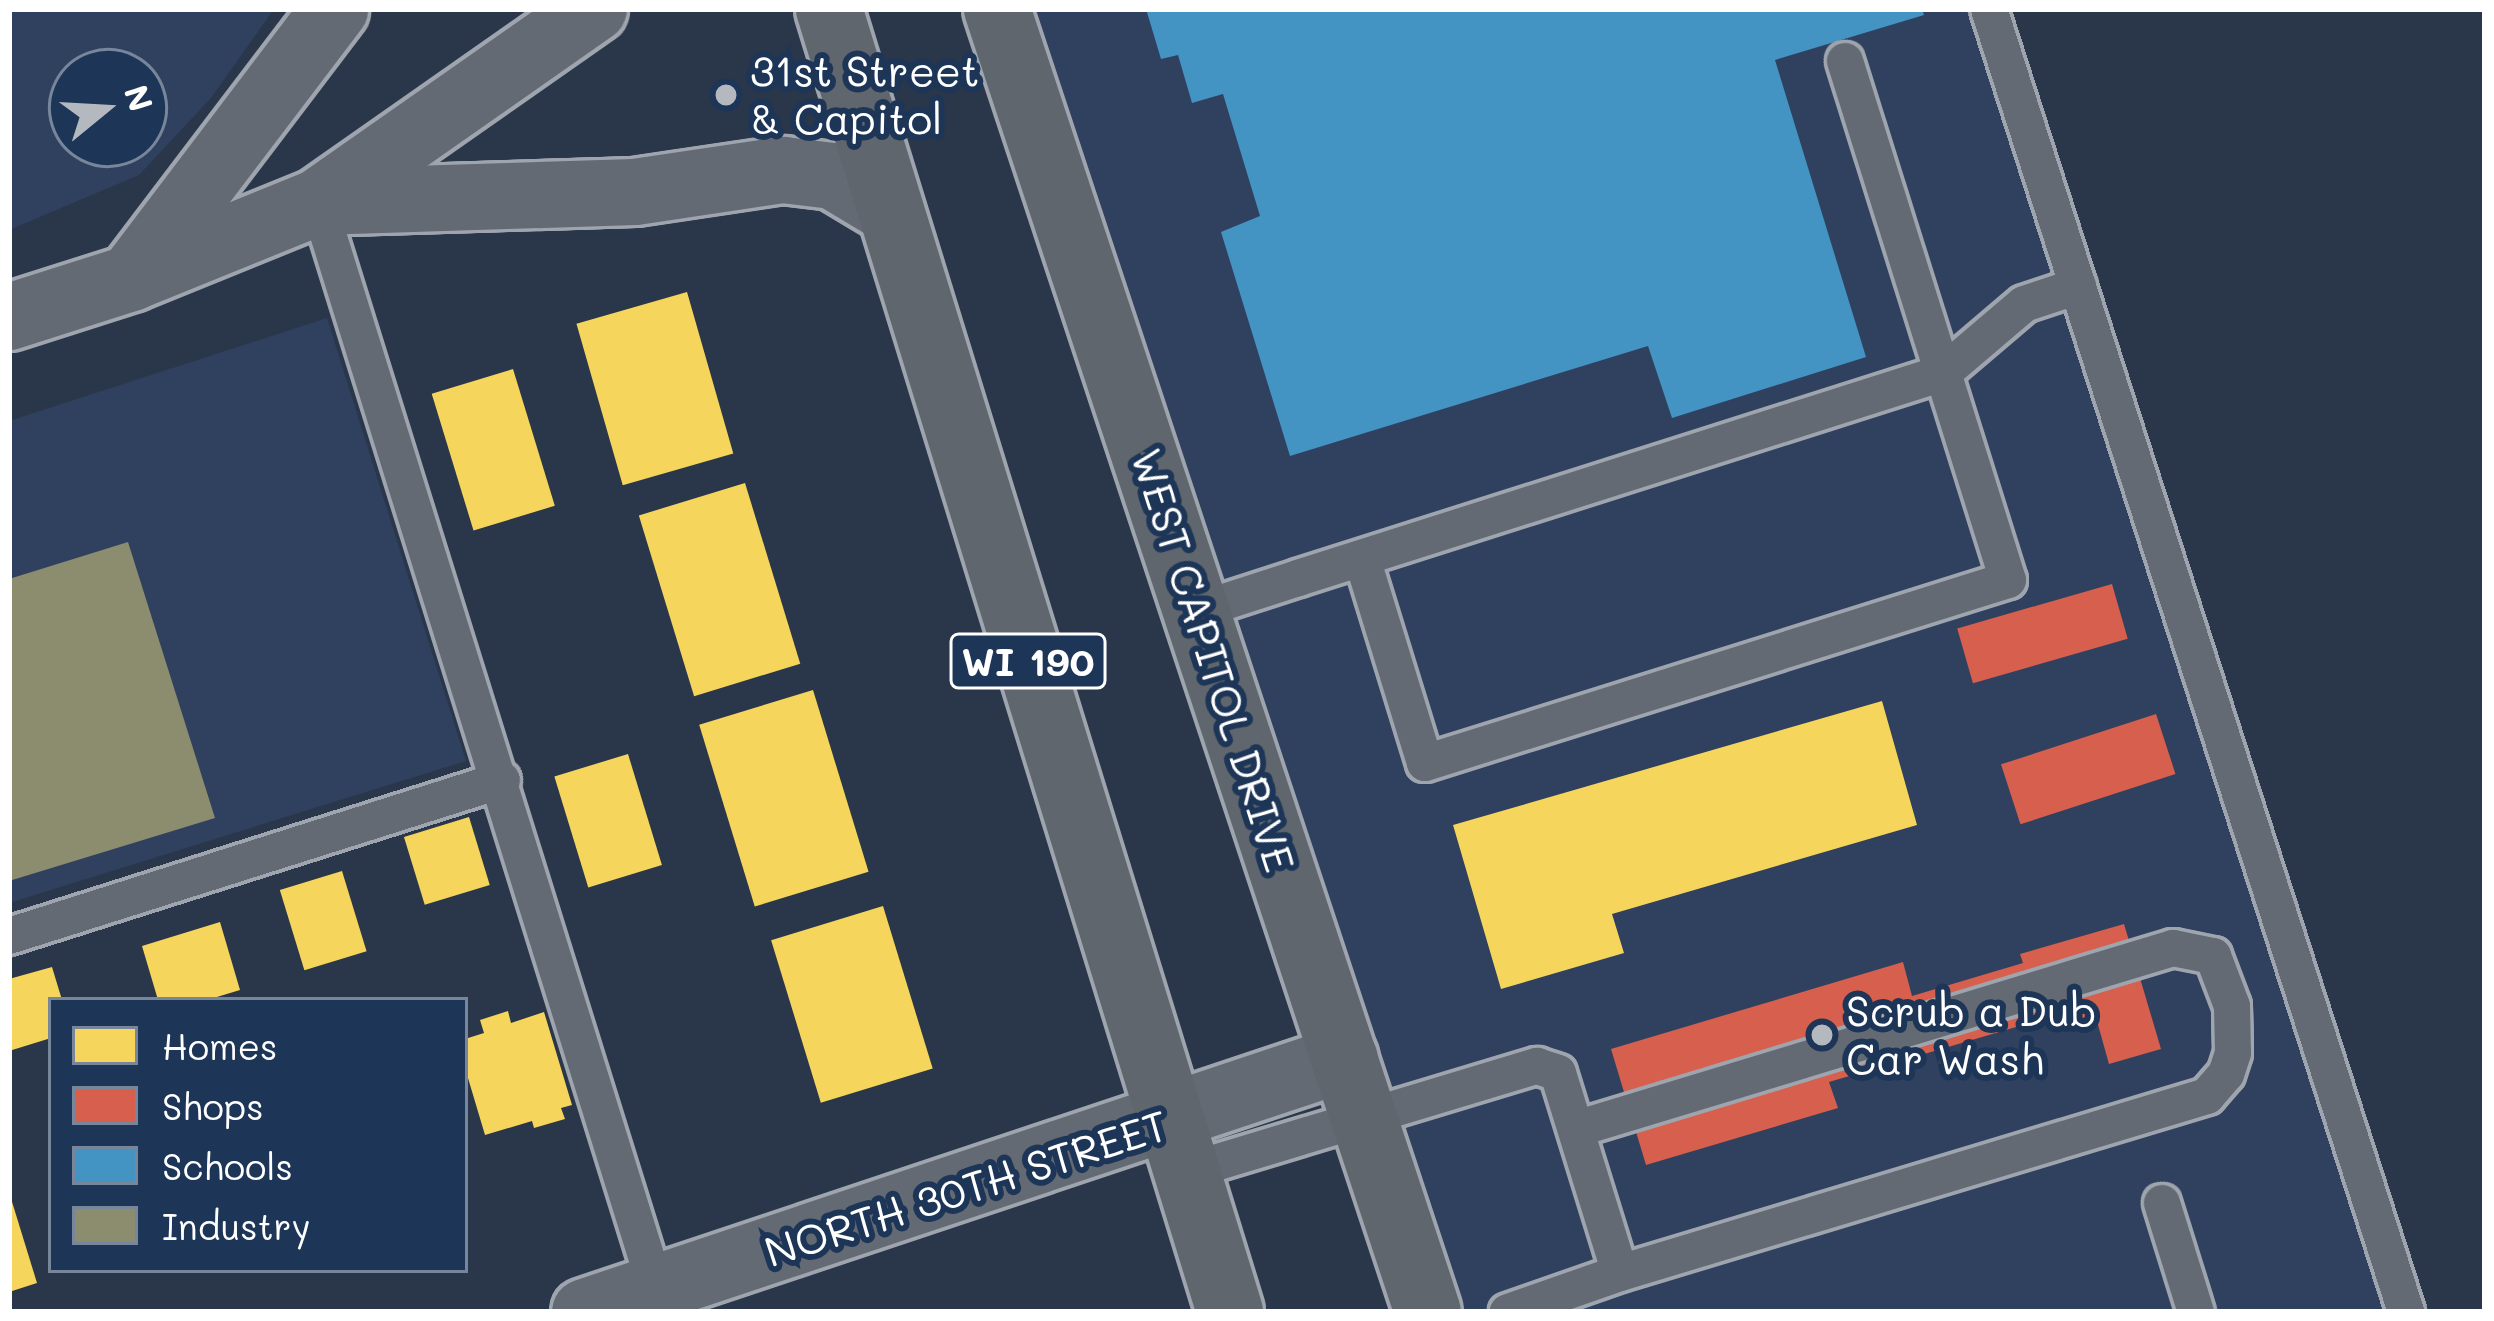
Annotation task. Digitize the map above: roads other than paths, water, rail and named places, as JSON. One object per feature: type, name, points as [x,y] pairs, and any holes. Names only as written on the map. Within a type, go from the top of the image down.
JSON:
[{"type":"main road","points":[[131,278],[335,9]]},
{"type":"main road","points":[[9,317],[131,278],[318,202],[594,9]]},
{"type":"main road","name":"WI 190","points":[[829,9],[1230,1312]]},
{"type":"main road","name":"WEST CAPITOL DRIVE","points":[[997,9],[1428,1312]]},
{"type":"main road","points":[[318,202],[635,192],[783,170],[833,176],[890,210]]},
{"type":"main road","name":"NORTH 30TH STREET","points":[[585,1312],[660,1301],[1176,1147],[1355,1088]]},
{"type":"lane","points":[[1989,9],[2406,1312]]},
{"type":"lane","points":[[1362,558],[1425,764],[2008,580],[1845,61]]},
{"type":"lane","points":[[318,202],[502,779],[660,1301]]},
{"type":"lane","points":[[1196,611],[1943,373],[2024,304],[2078,286]]},
{"type":"lane","points":[[9,936],[502,779]]},
{"type":"lane","points":[[1508,1312],[1620,1273],[2207,1096],[2225,1074],[2233,1053],[2232,1006],[2213,956],[2173,948],[1576,1129]]},
{"type":"lane","points":[[1355,1088],[1538,1066],[1558,1073],[1620,1273]]},
{"type":"lane","points":[[2162,1203],[2196,1312]]},
{"type":"place","name":"31st Street & Capitol","points":[[726,95]]},
{"type":"place","name":"Scrub a Dub Car Wash","points":[[1822,1035]]}]
